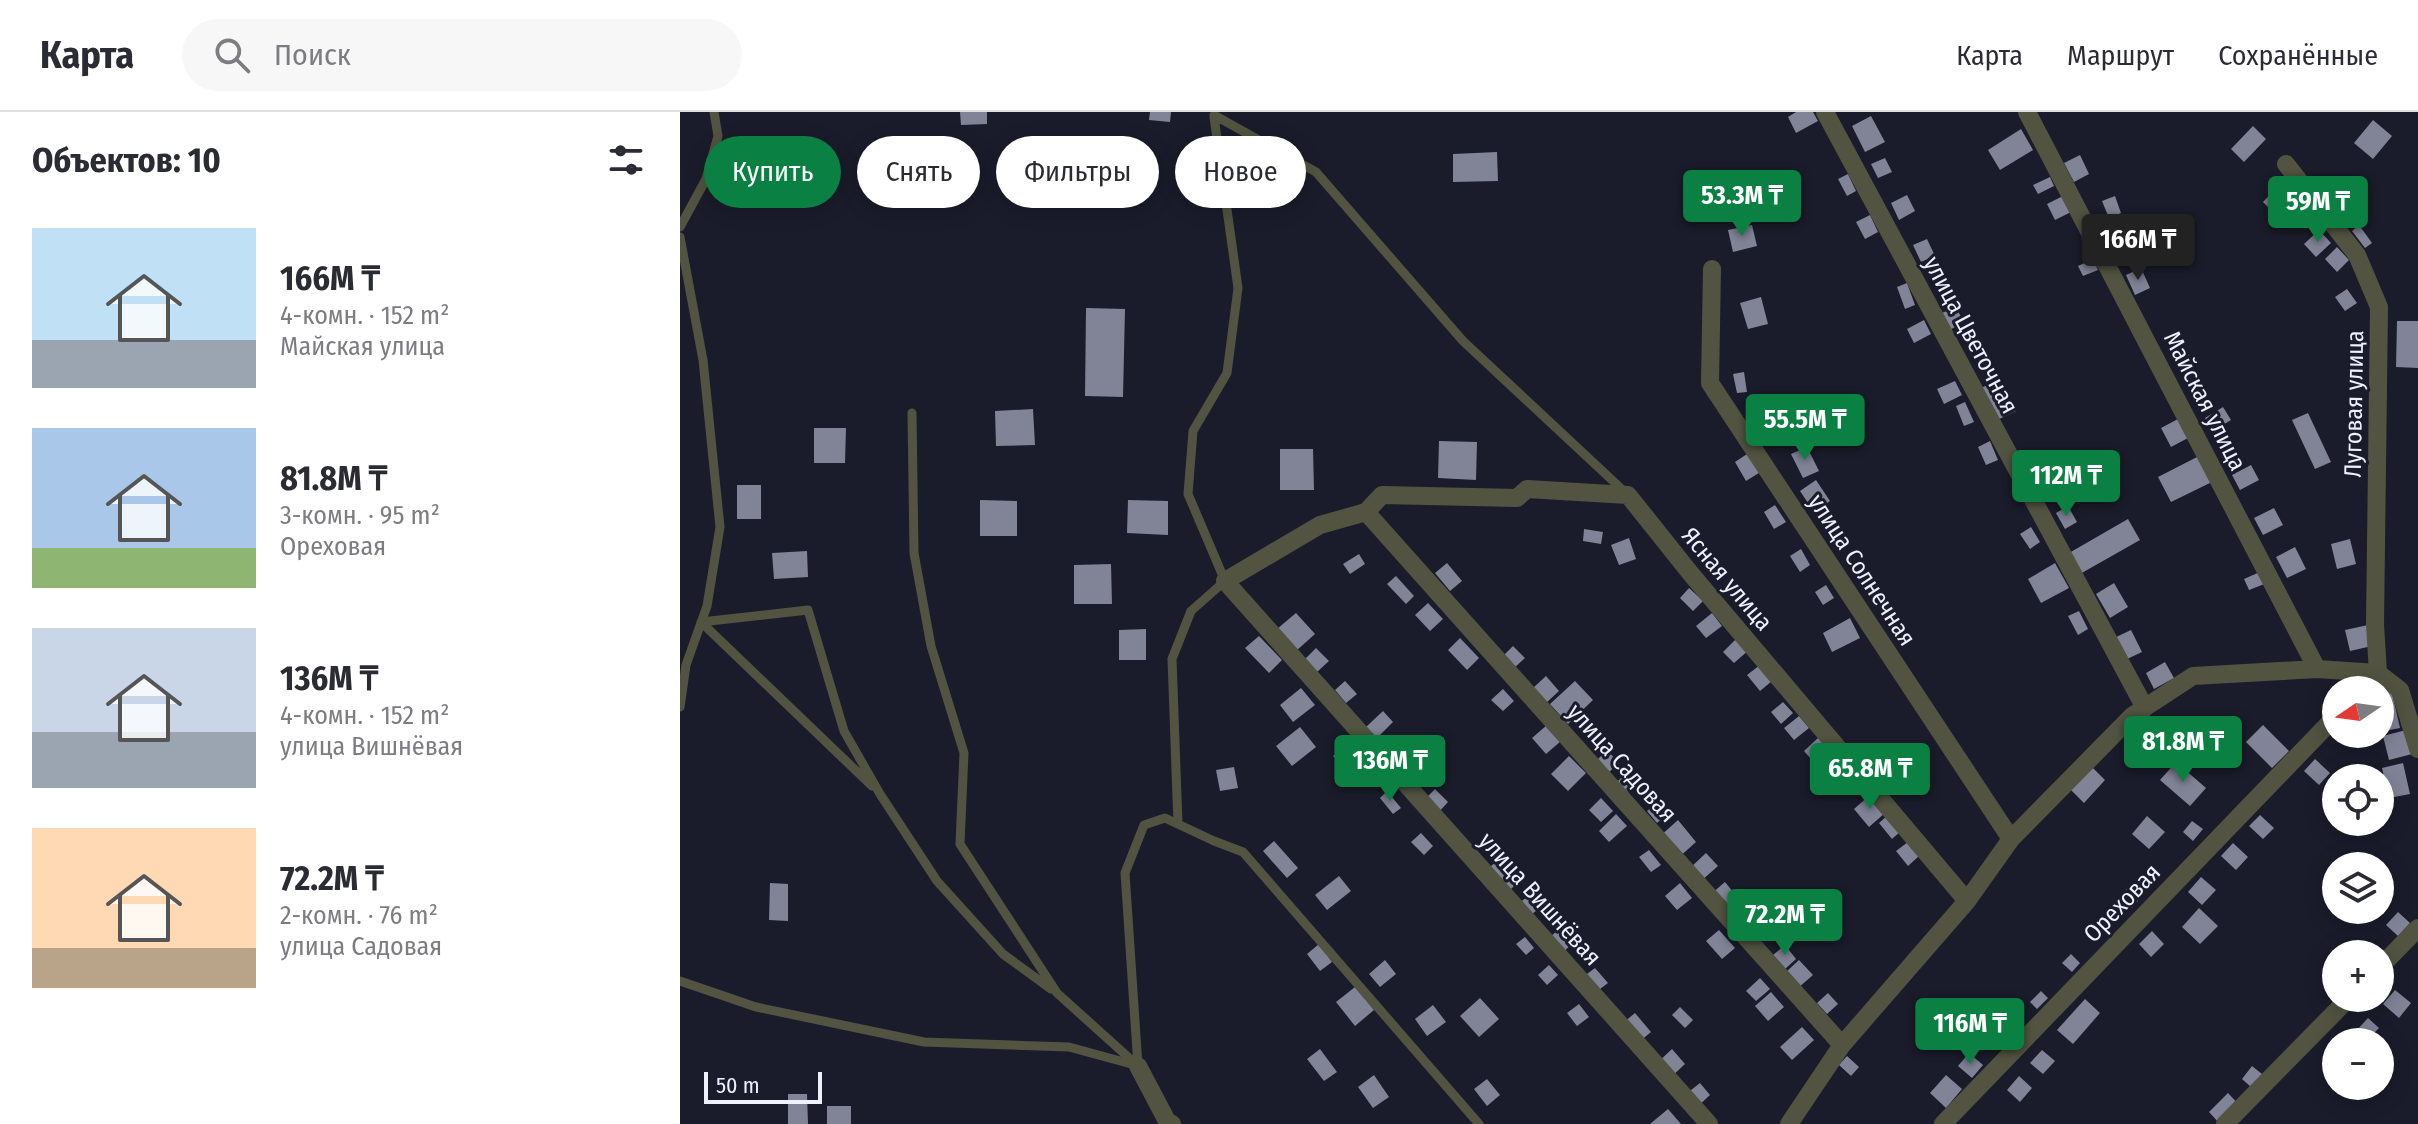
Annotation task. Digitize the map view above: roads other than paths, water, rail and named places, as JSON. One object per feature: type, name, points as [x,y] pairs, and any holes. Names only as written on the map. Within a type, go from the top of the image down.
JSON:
[{"type":"street","name":"улица Цветочная","points":[[1825,112],[2145,708]]},
{"type":"street","name":"Майская улица","points":[[2027,112],[2317,669]]},
{"type":"street","name":"Луговая улица","points":[[2286,164],[2357,255],[2379,307],[2375,624],[2378,673]]},
{"type":"street","name":"улица Солнечная","points":[[1712,269],[1710,383],[2011,839]]},
{"type":"street","points":[[1225,581],[1320,525],[1366,512],[1382,495],[1517,498],[1527,489],[1628,495]]},
{"type":"street","name":"Ясная улица","points":[[1628,495],[1967,901]]},
{"type":"street","name":"улица Садовая","points":[[1366,512],[1842,1045]]},
{"type":"street","name":"улица Вишнёвая","points":[[1225,581],[1709,1124]]},
{"type":"street","points":[[1789,1124],[1842,1045],[1967,901],[2011,839],[2132,716],[2193,676],[2317,669],[2378,673],[2400,690],[2418,749]]},
{"type":"street","points":[[2375,676],[2378,673]]},
{"type":"street","name":"Ореховая","points":[[1943,1124],[2322,731]]},
{"type":"street","points":[[2394,953],[2418,928]]},
{"type":"street","points":[[2225,1124],[2335,1012]]},
{"type":"street","points":[[1138,1066],[1169,1123]]},
{"type":"lane","points":[[680,227],[706,179],[718,136],[714,112]]},
{"type":"lane","points":[[1214,114],[1316,172],[1463,341],[1628,495]]},
{"type":"lane","points":[[1178,824],[1172,659],[1191,611],[1225,581],[1188,494],[1193,431],[1227,373],[1238,288],[1214,114]]},
{"type":"lane","points":[[680,237],[703,360],[720,527],[707,606],[686,665],[680,707]]},
{"type":"lane","points":[[912,413],[914,553],[931,646],[964,753],[960,844],[1057,993]]},
{"type":"lane","points":[[701,622],[808,610],[844,731],[880,794],[937,881],[1003,954],[1057,993],[1138,1066]]},
{"type":"lane","points":[[701,622],[880,794]]},
{"type":"lane","points":[[1138,1066],[1125,873],[1144,825],[1165,818],[1243,852],[1479,1124]]},
{"type":"lane","points":[[680,981],[756,1007],[924,1042],[1069,1047],[1138,1066]]}]
